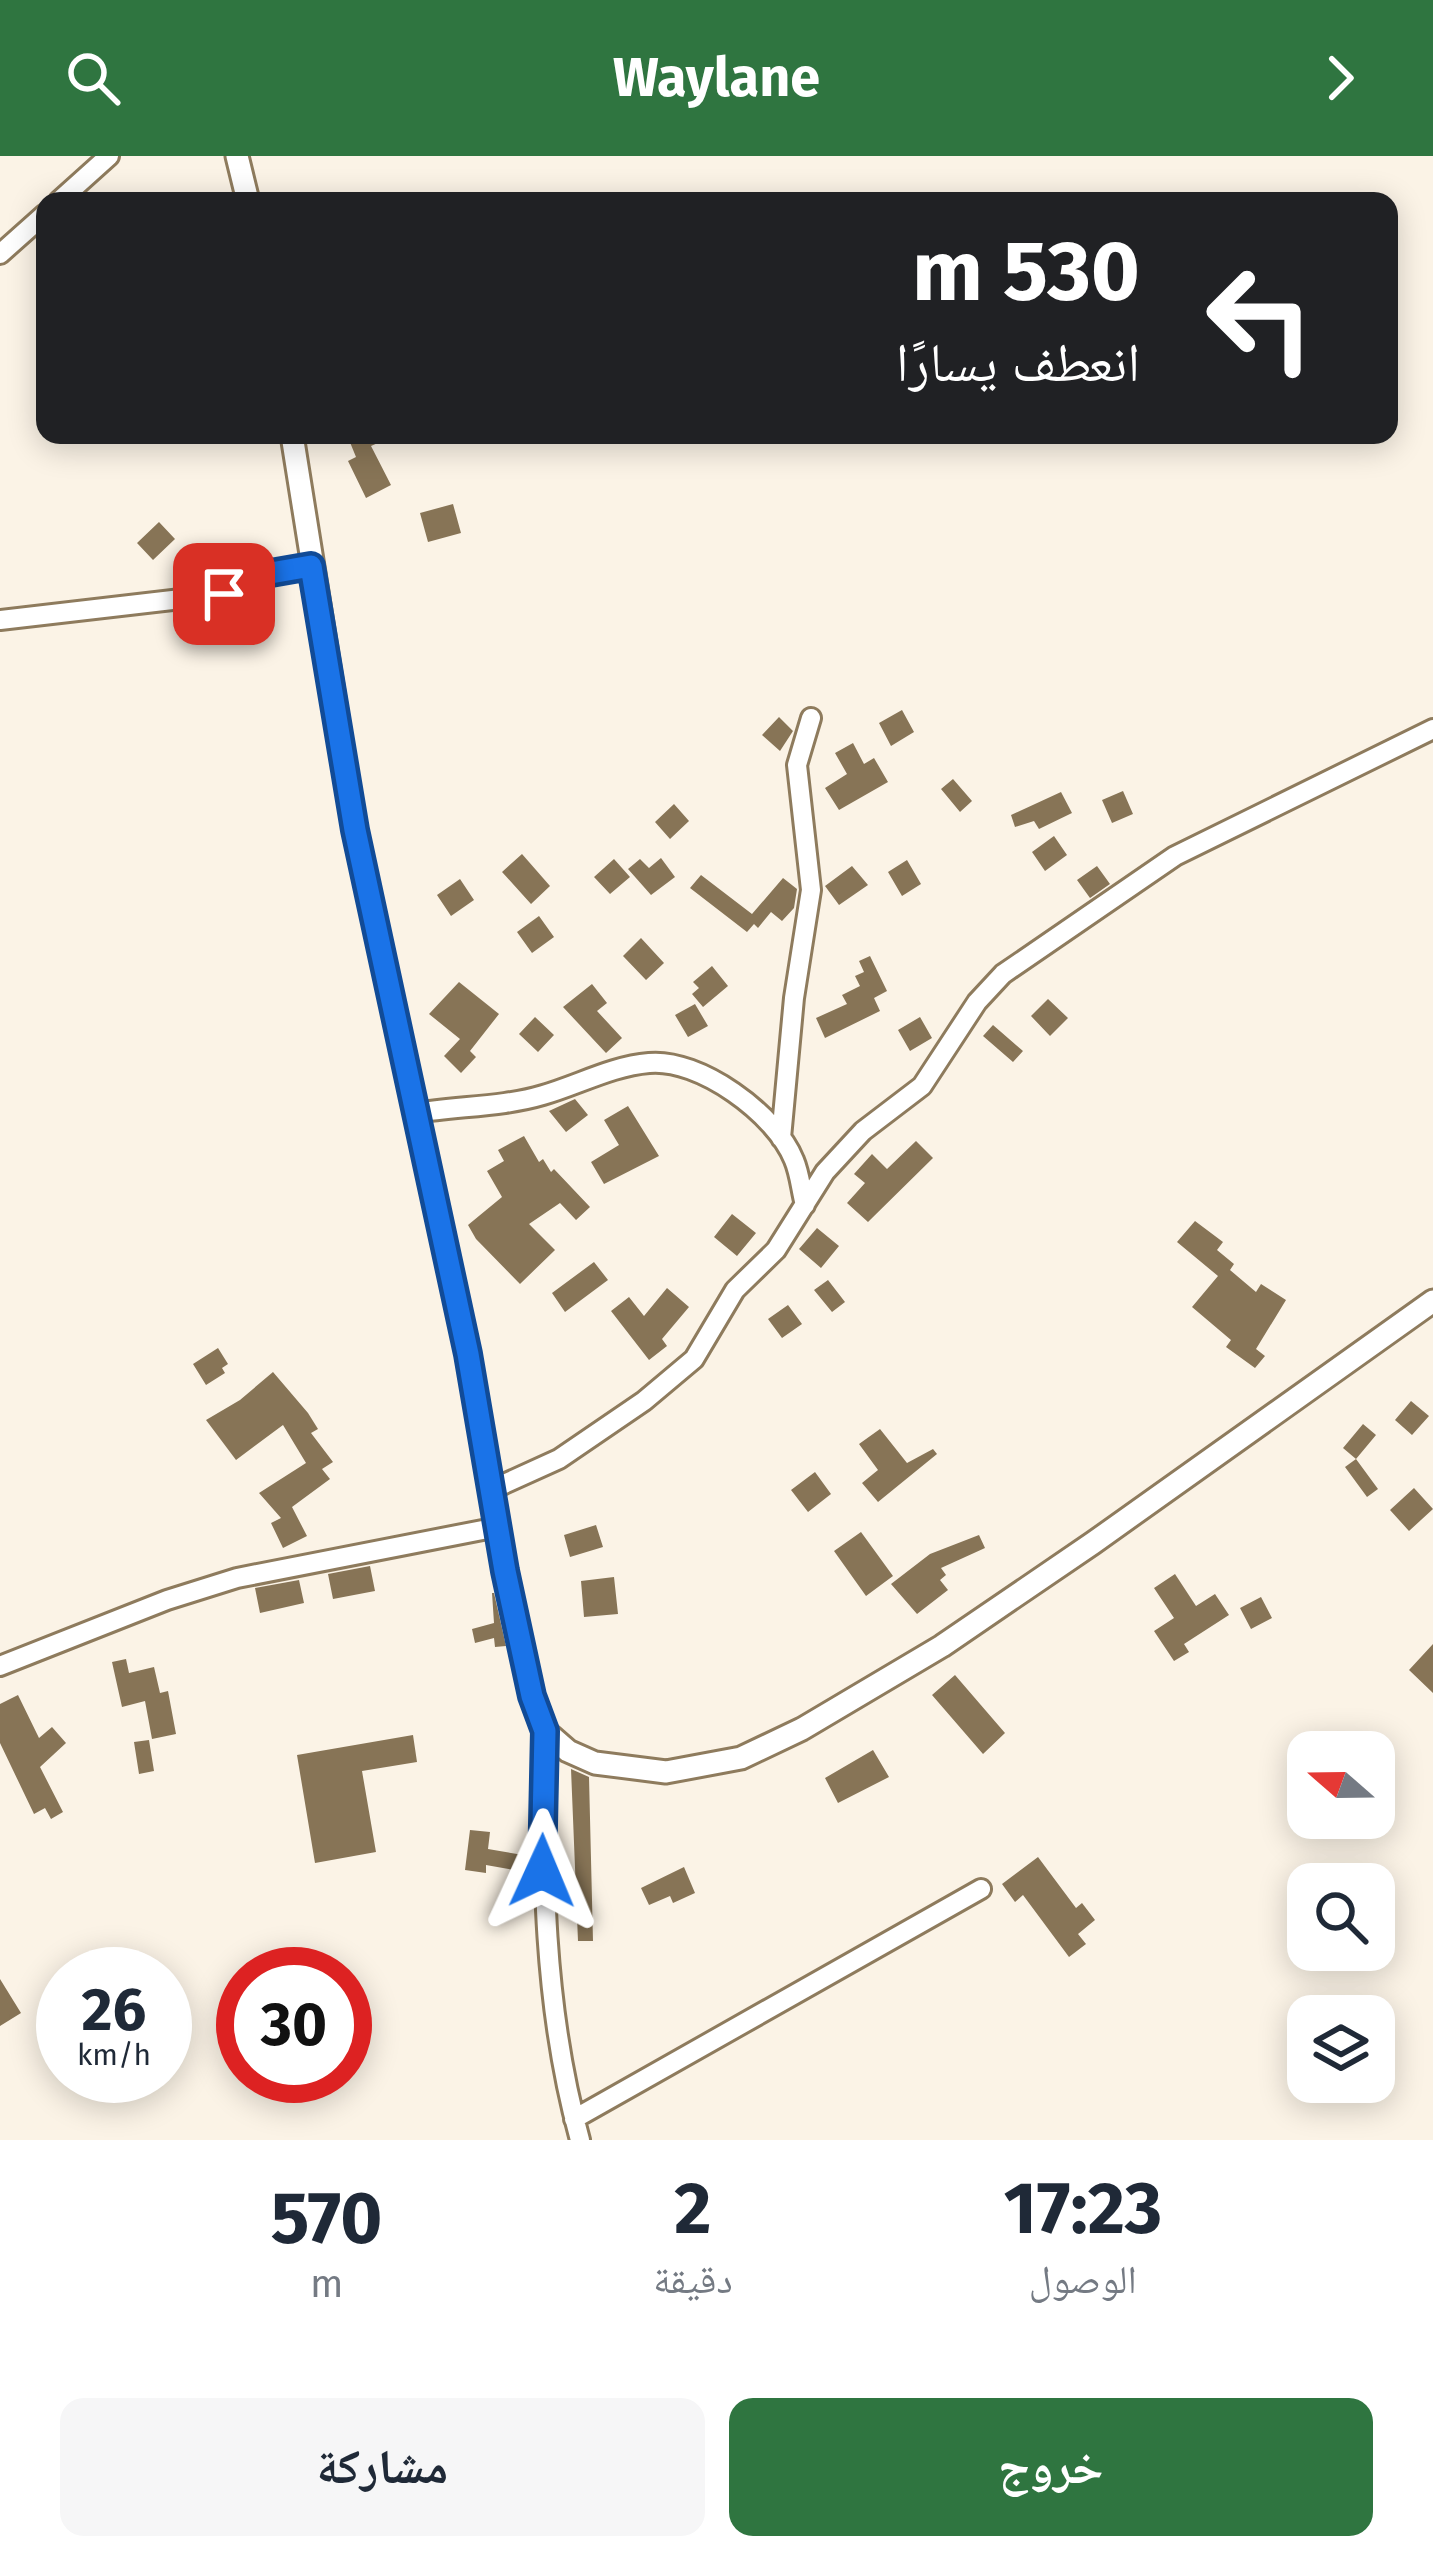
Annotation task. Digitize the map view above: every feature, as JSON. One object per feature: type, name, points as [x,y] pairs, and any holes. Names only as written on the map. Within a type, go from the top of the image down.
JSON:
[{"type":"street","points":[[69,192],[109,156]]},
{"type":"street","points":[[237,156],[246,192]]},
{"type":"street","points":[[0,254],[36,222]]},
{"type":"street","points":[[293,444],[355,830],[532,1696],[545,1731],[542,1871],[560,2047],[575,2133],[981,1888]]},
{"type":"street","points":[[0,620],[224,594],[265,574],[311,566]]},
{"type":"street","points":[[782,1138],[794,998],[811,890],[797,765],[811,718]]},
{"type":"street","points":[[493,1489],[559,1460],[654,1394],[694,1359],[735,1290],[776,1250],[825,1172],[863,1131],[922,1086],[977,1002],[1031,951],[1189,848],[1433,730]]},
{"type":"street","points":[[416,1113],[541,1096],[607,1073],[662,1064],[725,1085],[753,1107],[794,1159],[805,1205]]},
{"type":"street","points":[[545,1731],[568,1751],[596,1763],[666,1772],[741,1758],[802,1730],[942,1646],[1433,1301]]},
{"type":"street","points":[[0,1666],[236,1578],[498,1527]]},
{"type":"building","points":[[351,444],[376,444],[371,446],[391,485],[366,498],[348,461],[356,457]]},
{"type":"building","points":[[453,504],[461,533],[428,542],[420,513]]},
{"type":"building","points":[[159,522],[175,539],[153,560],[137,543]]},
{"type":"building","points":[[902,710],[914,732],[891,746],[879,723]]},
{"type":"building","points":[[779,717],[793,731],[780,751],[762,735]]},
{"type":"building","points":[[853,743],[864,764],[874,758],[888,782],[839,810],[825,788],[847,774],[835,753]]},
{"type":"building","points":[[953,779],[972,801],[960,812],[941,789]]},
{"type":"building","points":[[1123,791],[1133,814],[1112,823],[1102,800]]},
{"type":"building","points":[[1061,792],[1072,813],[1039,829],[1034,821],[1015,827],[1011,815]]},
{"type":"building","points":[[674,804],[689,821],[670,839],[655,822]]},
{"type":"building","points":[[1054,836],[1067,855],[1045,871],[1032,852]]},
{"type":"building","points":[[522,854],[550,886],[531,904],[502,872]]},
{"type":"building","points":[[661,858],[675,877],[651,895],[628,869],[640,859],[649,868]]},
{"type":"building","points":[[614,859],[630,877],[610,894],[594,877]]},
{"type":"building","points":[[907,860],[921,884],[902,896],[888,872]]},
{"type":"building","points":[[852,866],[868,885],[839,905],[825,886]]},
{"type":"building","points":[[1097,866],[1110,884],[1090,898],[1077,880]]},
{"type":"building","points":[[701,875],[752,914],[783,878],[797,889],[794,908],[782,921],[771,912],[758,928],[754,924],[747,932],[690,888]]},
{"type":"building","points":[[460,879],[474,900],[451,916],[437,895]]},
{"type":"building","points":[[539,916],[554,937],[532,953],[517,932]]},
{"type":"building","points":[[641,938],[664,963],[646,980],[623,956]]},
{"type":"building","points":[[870,956],[887,991],[874,998],[880,1011],[825,1038],[816,1018],[847,1004],[842,995],[860,986],[855,976],[864,972],[859,961]]},
{"type":"building","points":[[712,966],[728,986],[703,1007],[692,994],[699,988],[693,982]]},
{"type":"building","points":[[459,982],[499,1014],[470,1051],[476,1057],[461,1073],[444,1056],[460,1039],[429,1014]]},
{"type":"building","points":[[592,984],[607,1003],[597,1011],[622,1038],[606,1053],[563,1007]]},
{"type":"building","points":[[1048,999],[1068,1018],[1050,1036],[1031,1016]]},
{"type":"building","points":[[695,1004],[708,1026],[688,1037],[675,1015]]},
{"type":"building","points":[[535,1017],[554,1035],[538,1052],[519,1034]]},
{"type":"building","points":[[920,1017],[932,1038],[910,1051],[898,1030]]},
{"type":"building","points":[[993,1025],[1023,1051],[1013,1062],[983,1036]]},
{"type":"building","points":[[575,1099],[588,1115],[566,1132],[549,1111]]},
{"type":"building","points":[[628,1106],[659,1156],[604,1184],[591,1162],[619,1145],[604,1120]]},
{"type":"building","points":[[524,1136],[539,1162],[543,1159],[590,1207],[576,1220],[560,1203],[529,1224],[555,1250],[520,1284],[468,1225],[502,1197],[487,1171],[504,1161],[498,1150]]},
{"type":"building","points":[[916,1141],[933,1158],[868,1222],[847,1203],[865,1183],[854,1174],[872,1154],[887,1169]]},
{"type":"building","points":[[732,1214],[756,1233],[737,1256],[714,1237]]},
{"type":"building","points":[[1195,1221],[1223,1242],[1217,1250],[1234,1264],[1230,1270],[1256,1292],[1261,1284],[1286,1300],[1256,1349],[1265,1356],[1255,1368],[1226,1347],[1231,1340],[1192,1307],[1218,1276],[1177,1242]]},
{"type":"building","points":[[817,1228],[839,1246],[821,1268],[799,1249]]},
{"type":"building","points":[[594,1262],[608,1280],[565,1312],[552,1293]]},
{"type":"building","points":[[828,1280],[845,1302],[832,1312],[814,1290]]},
{"type":"building","points":[[667,1288],[689,1307],[662,1339],[667,1346],[649,1360],[611,1311],[629,1297],[644,1316]]},
{"type":"building","points":[[788,1305],[802,1324],[782,1338],[768,1319]]},
{"type":"building","points":[[218,1348],[228,1364],[222,1368],[225,1373],[206,1385],[193,1364]]},
{"type":"building","points":[[273,1372],[308,1413],[318,1429],[311,1433],[333,1462],[322,1469],[330,1479],[292,1507],[307,1536],[283,1548],[271,1523],[281,1518],[259,1493],[306,1463],[283,1425],[236,1460],[206,1420]]},
{"type":"building","points":[[1411,1401],[1429,1416],[1412,1435],[1395,1420]]},
{"type":"building","points":[[1363,1424],[1376,1435],[1356,1459],[1343,1448]]},
{"type":"building","points":[[880,1429],[907,1463],[933,1449],[937,1454],[878,1502],[862,1483],[878,1470],[859,1444]]},
{"type":"building","points":[[1356,1459],[1378,1489],[1367,1497],[1345,1467]]},
{"type":"building","points":[[815,1472],[831,1494],[808,1512],[791,1490]]},
{"type":"building","points":[[1414,1488],[1433,1509],[1409,1531],[1390,1510]]},
{"type":"building","points":[[596,1525],[603,1547],[570,1557],[564,1535]]},
{"type":"building","points":[[861,1532],[893,1576],[866,1596],[834,1551]]},
{"type":"building","points":[[979,1535],[985,1548],[941,1568],[946,1575],[940,1580],[948,1590],[917,1614],[891,1584],[930,1554]]},
{"type":"building","points":[[370,1566],[375,1591],[333,1599],[328,1574]]},
{"type":"building","points":[[1175,1574],[1196,1606],[1215,1594],[1229,1615],[1184,1644],[1189,1652],[1174,1661],[1154,1631],[1174,1618],[1154,1588]]},
{"type":"building","points":[[614,1577],[618,1614],[584,1617],[581,1581]]},
{"type":"building","points":[[299,1580],[304,1603],[260,1613],[255,1588]]},
{"type":"building","points":[[492,1593],[506,1646],[495,1647],[494,1638],[475,1643],[472,1629],[494,1623]]},
{"type":"building","points":[[1261,1597],[1272,1618],[1251,1629],[1240,1608]]},
{"type":"building","points":[[1433,1644],[1433,1693],[1409,1670]]},
{"type":"building","points":[[126,1659],[129,1673],[154,1667],[160,1693],[168,1691],[176,1734],[152,1739],[145,1701],[122,1707],[112,1662]]},
{"type":"building","points":[[955,1675],[1005,1733],[983,1754],[932,1695]]},
{"type":"building","points":[[18,1695],[39,1738],[52,1727],[66,1743],[40,1767],[63,1812],[51,1819],[45,1808],[34,1814],[0,1743],[0,1704]]},
{"type":"building","points":[[413,1735],[417,1762],[362,1771],[376,1852],[315,1863],[297,1755]]},
{"type":"building","points":[[149,1740],[154,1771],[139,1774],[134,1742]]},
{"type":"building","points":[[873,1750],[889,1777],[838,1803],[825,1778]]},
{"type":"building","points":[[571,1769],[589,1777],[593,1941],[578,1941]]},
{"type":"building","points":[[470,1830],[490,1832],[488,1849],[523,1855],[520,1871],[486,1865],[486,1873],[465,1870]]},
{"type":"building","points":[[1038,1857],[1076,1908],[1082,1903],[1095,1920],[1078,1934],[1086,1944],[1069,1957],[1023,1895],[1015,1902],[1002,1884]]},
{"type":"building","points":[[684,1867],[695,1893],[673,1903],[670,1896],[649,1905],[641,1888]]},
{"type":"building","points":[[0,1979],[21,2013],[0,2026]]},
{"type":"route","points":[[224,594],[265,574],[311,566],[355,830],[468,1354],[505,1571],[532,1696],[545,1731],[542,1871]]}]
